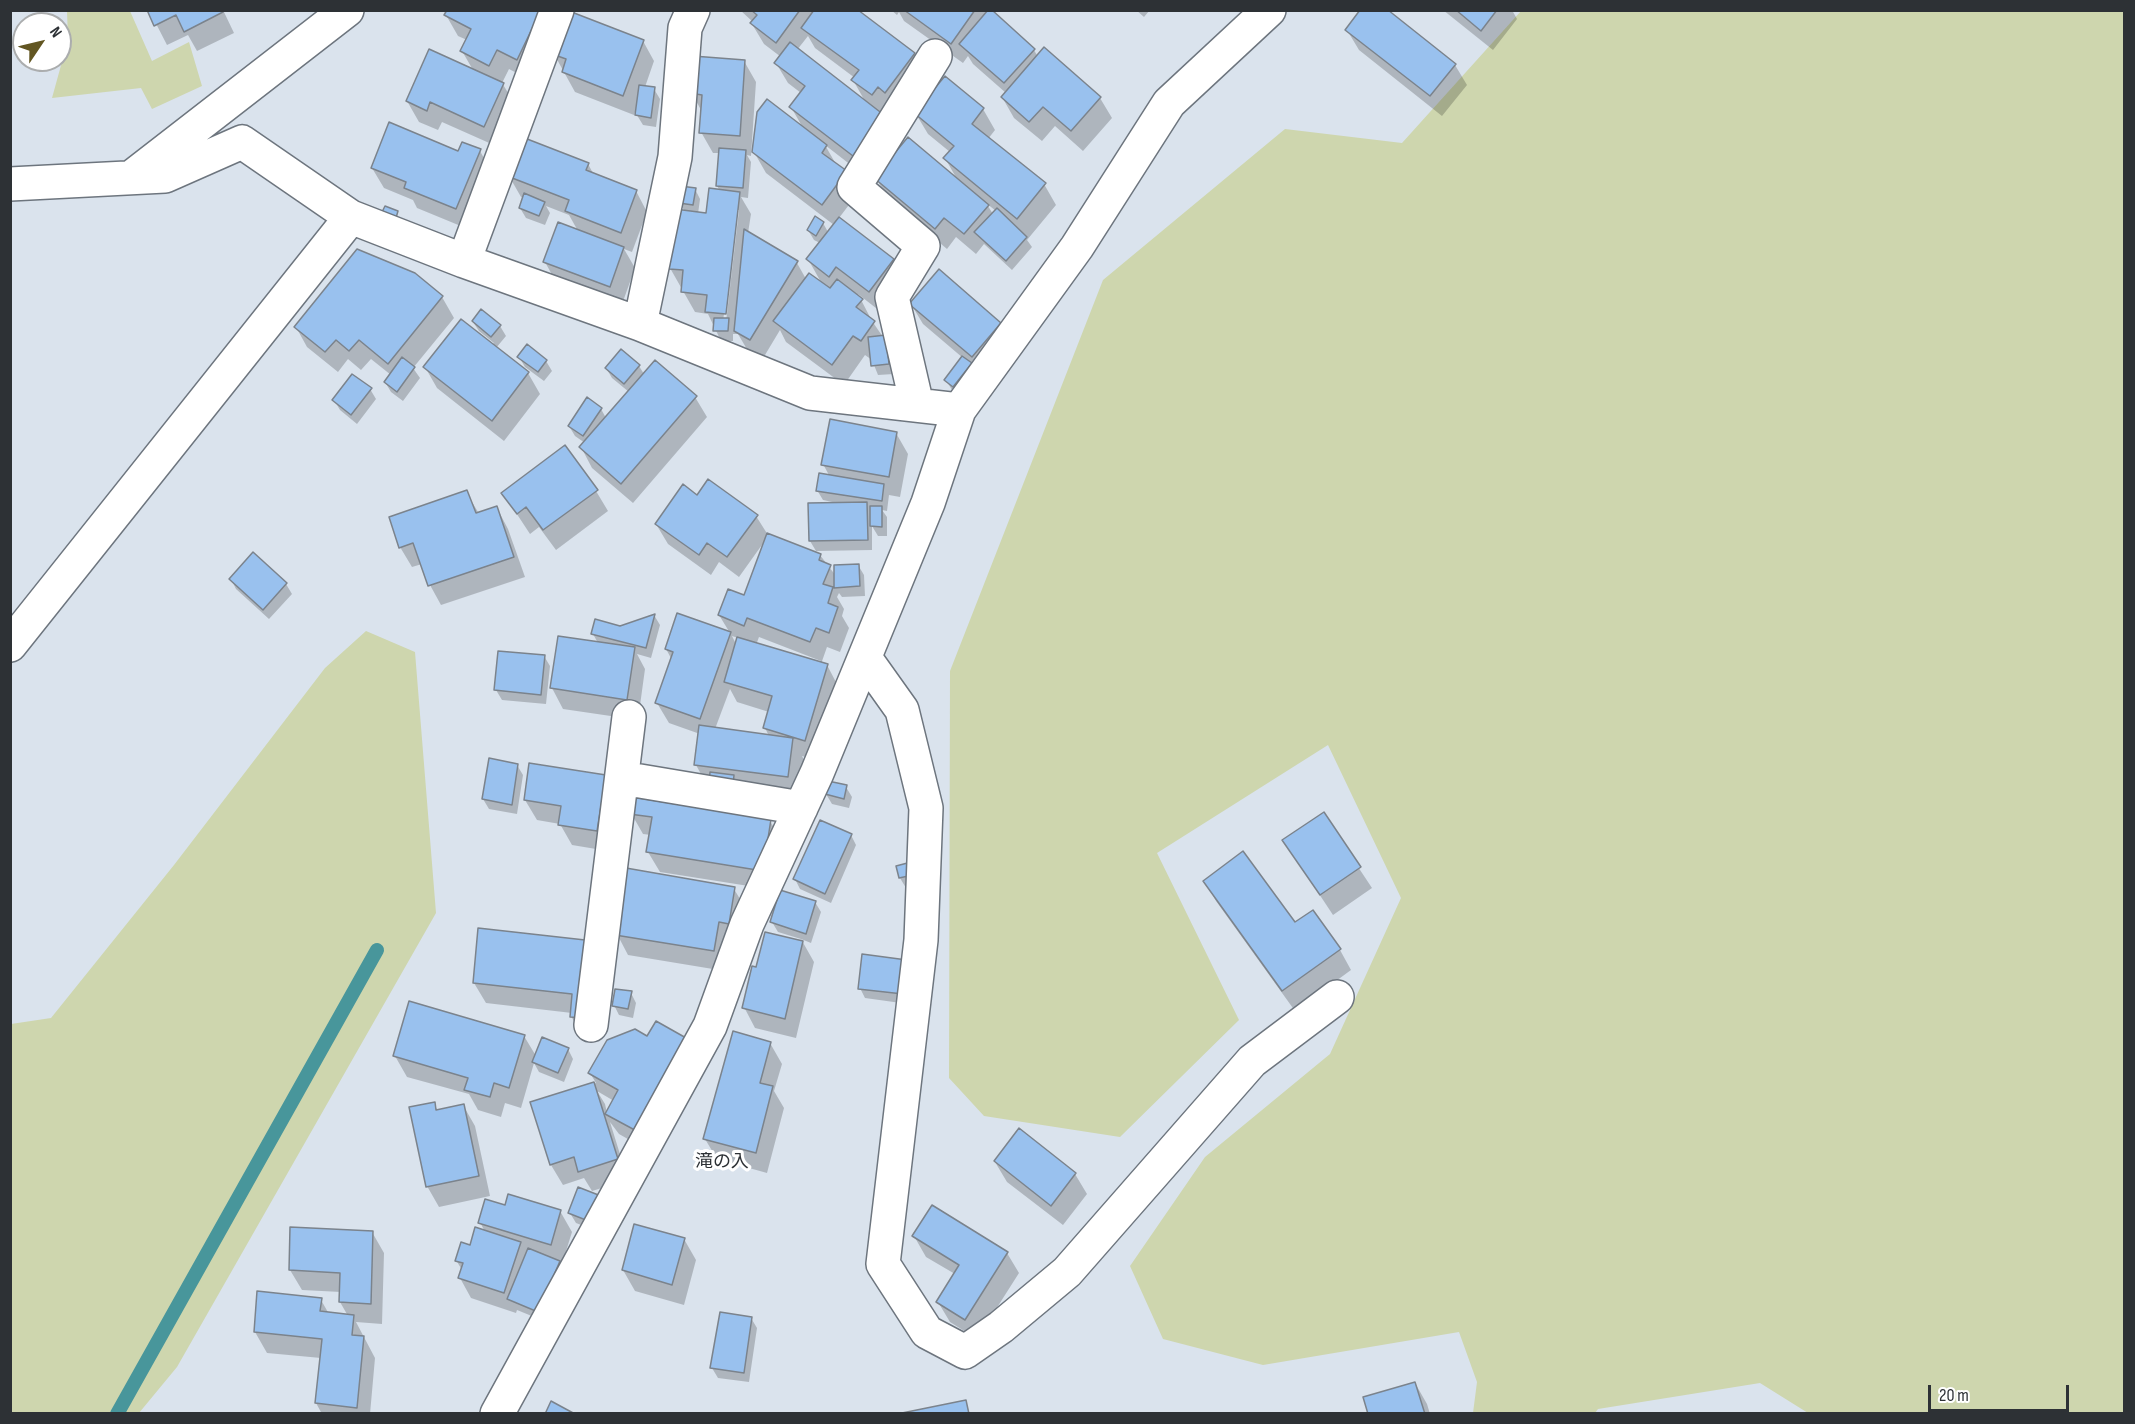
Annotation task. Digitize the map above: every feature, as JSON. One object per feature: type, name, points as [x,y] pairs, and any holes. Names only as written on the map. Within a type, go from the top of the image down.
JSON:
[{"type":"street","points":[[132,178],[347,10]]},
{"type":"street","points":[[464,261],[557,10]]},
{"type":"street","points":[[640,324],[675,157],[685,28],[693,10]]},
{"type":"street","points":[[496,1413],[710,1026],[747,924],[801,808],[928,503],[959,410],[1077,248],[1169,103],[1269,10]]},
{"type":"street","points":[[917,405],[892,297],[923,246],[854,187],[935,56]]},
{"type":"street","points":[[10,184],[165,176],[242,142],[351,217],[464,261],[640,324],[810,393],[959,410]]},
{"type":"street","points":[[10,645],[351,217]]},
{"type":"street","points":[[865,658],[902,710],[926,808],[921,940],[883,1264],[927,1332],[965,1352],[1001,1327],[1067,1272],[1252,1061],[1337,997]]},
{"type":"street","points":[[591,1025],[629,717]]},
{"type":"street","points":[[622,777],[801,808]]},
{"type":"green space","points":[[130,11],[152,61],[189,42],[202,86],[152,109],[141,88],[52,98],[59,72],[72,72],[72,12],[67,12]]},
{"type":"green space","points":[[1521,11],[2124,11],[2124,1413],[1808,1413],[1760,1383],[1598,1409],[1595,1413],[1473,1413],[1477,1382],[1459,1332],[1263,1365],[1163,1339],[1130,1266],[1205,1157],[1330,1054],[1401,898],[1328,745],[1157,853],[1239,1020],[1120,1137],[984,1116],[949,1078],[950,671],[1103,280],[1285,129],[1402,143]]},
{"type":"green space","points":[[366,631],[415,652],[436,913],[177,1367],[139,1413],[11,1413],[11,1024],[51,1018],[174,865],[325,668]]},
{"type":"building","points":[[147,10],[223,10],[223,12],[184,32],[176,15],[154,26]]},
{"type":"building","points":[[447,10],[541,10],[517,60],[497,50],[489,66],[460,51],[471,29],[444,15]]},
{"type":"building","points":[[751,10],[800,10],[776,43],[750,23],[757,15]]},
{"type":"building","points":[[814,10],[858,10],[915,53],[885,93],[878,87],[872,95],[851,80],[859,70],[801,28]]},
{"type":"building","points":[[904,10],[975,10],[951,44]]},
{"type":"building","points":[[988,10],[992,10],[1035,49],[1004,83],[959,44]]},
{"type":"building","points":[[1360,10],[1388,10],[1456,64],[1430,96],[1345,30]]},
{"type":"building","points":[[1456,10],[1497,10],[1481,31]]},
{"type":"building","points":[[569,11],[644,40],[623,96],[562,72],[566,59],[552,54]]},
{"type":"building","points":[[790,42],[884,115],[853,156],[789,107],[805,86],[774,63]]},
{"type":"building","points":[[1044,47],[1101,97],[1071,131],[1043,107],[1029,122],[1001,97]]},
{"type":"building","points":[[429,49],[504,83],[484,127],[430,102],[427,111],[406,101]]},
{"type":"building","points":[[693,56],[745,60],[740,136],[699,133],[702,95],[690,93]]},
{"type":"building","points":[[945,76],[984,108],[972,124],[1046,183],[1017,219],[943,158],[954,146],[914,113]]},
{"type":"building","points":[[639,85],[655,87],[651,118],[635,115]]},
{"type":"building","points":[[767,99],[827,145],[822,153],[847,171],[822,205],[752,152],[757,112]]},
{"type":"building","points":[[389,122],[458,151],[462,142],[481,149],[456,209],[404,188],[406,182],[371,168]]},
{"type":"building","points":[[522,137],[589,163],[586,170],[637,190],[621,233],[565,211],[569,200],[507,176]]},
{"type":"building","points":[[908,137],[989,205],[964,234],[944,218],[935,229],[874,178]]},
{"type":"building","points":[[719,148],[746,150],[743,188],[716,186]]},
{"type":"building","points":[[680,186],[696,188],[693,205],[679,203]]},
{"type":"building","points":[[709,188],[740,192],[726,314],[705,312],[707,295],[681,292],[683,270],[669,269],[675,209],[706,213]]},
{"type":"building","points":[[524,193],[545,202],[539,216],[519,208]]},
{"type":"building","points":[[385,206],[398,211],[396,218],[382,212]]},
{"type":"building","points":[[997,208],[1027,237],[1006,261],[974,232]]},
{"type":"building","points":[[815,216],[824,222],[816,236],[807,230]]},
{"type":"building","points":[[839,217],[894,259],[869,292],[836,267],[829,277],[806,259]]},
{"type":"building","points":[[558,222],[624,247],[610,287],[543,262]]},
{"type":"building","points":[[744,229],[798,261],[750,340],[734,331]]},
{"type":"building","points":[[357,249],[415,273],[443,296],[388,364],[359,340],[349,351],[336,340],[325,352],[294,327]]},
{"type":"building","points":[[939,269],[1001,323],[972,357],[909,304]]},
{"type":"building","points":[[809,273],[830,288],[837,279],[863,299],[856,307],[875,321],[861,341],[853,336],[832,365],[773,321]]},
{"type":"building","points":[[481,309],[501,325],[491,337],[472,321]]},
{"type":"building","points":[[714,318],[729,318],[728,331],[713,331]]},
{"type":"building","points":[[461,319],[529,372],[492,421],[423,367]]},
{"type":"building","points":[[886,335],[889,364],[871,366],[868,337]]},
{"type":"building","points":[[527,344],[547,360],[538,372],[517,357]]},
{"type":"building","points":[[621,349],[640,365],[624,384],[605,368]]},
{"type":"building","points":[[962,356],[972,363],[953,387],[944,380]]},
{"type":"building","points":[[402,357],[415,367],[397,392],[384,382]]},
{"type":"building","points":[[655,360],[697,396],[621,484],[579,447]]},
{"type":"building","points":[[352,374],[372,388],[351,415],[332,400]]},
{"type":"building","points":[[587,397],[602,408],[583,436],[568,426]]},
{"type":"building","points":[[830,419],[897,432],[889,477],[821,465]]},
{"type":"building","points":[[565,445],[598,490],[543,530],[526,507],[517,514],[501,493]]},
{"type":"building","points":[[819,473],[884,484],[882,501],[816,491]]},
{"type":"building","points":[[708,479],[758,515],[727,557],[707,543],[699,555],[655,524],[683,484],[697,495]]},
{"type":"building","points":[[467,490],[476,513],[497,506],[514,557],[428,586],[413,543],[399,548],[389,517]]},
{"type":"building","points":[[867,502],[868,540],[809,541],[808,503]]},
{"type":"building","points":[[870,506],[882,506],[882,527],[870,526]]},
{"type":"building","points":[[767,533],[821,554],[819,560],[831,565],[823,584],[833,587],[828,603],[838,607],[829,633],[816,628],[810,642],[747,618],[744,626],[718,615],[728,589],[744,595]]},
{"type":"building","points":[[253,552],[287,583],[263,610],[229,579]]},
{"type":"building","points":[[859,564],[860,586],[834,588],[834,565]]},
{"type":"building","points":[[677,613],[731,632],[700,719],[655,703],[673,652],[665,649]]},
{"type":"building","points":[[655,614],[646,648],[591,634],[595,619],[620,626]]},
{"type":"building","points":[[558,636],[635,647],[627,700],[550,688]]},
{"type":"building","points":[[737,637],[828,664],[805,741],[763,728],[772,696],[724,682]]},
{"type":"building","points":[[498,651],[545,655],[541,695],[494,690]]},
{"type":"building","points":[[699,725],[793,738],[788,777],[694,765]]},
{"type":"building","points":[[489,758],[518,764],[512,805],[482,799]]},
{"type":"building","points":[[529,763],[606,775],[597,831],[558,825],[561,806],[524,800]]},
{"type":"building","points":[[710,772],[734,775],[733,786],[709,784]]},
{"type":"building","points":[[828,781],[847,785],[844,799],[825,794]]},
{"type":"building","points":[[632,797],[771,819],[763,871],[646,852],[652,817],[629,814]]},
{"type":"building","points":[[1324,812],[1361,867],[1320,895],[1282,840]]},
{"type":"building","points":[[820,820],[852,834],[825,894],[793,879]]},
{"type":"building","points":[[1243,851],[1295,922],[1313,910],[1341,949],[1282,991],[1203,881]]},
{"type":"building","points":[[915,861],[918,874],[899,878],[896,866]]},
{"type":"building","points":[[626,868],[735,887],[729,924],[719,922],[714,951],[615,935]]},
{"type":"building","points":[[780,890],[816,901],[806,934],[770,922]]},
{"type":"building","points":[[478,928],[594,941],[587,1018],[570,1017],[572,994],[473,983]]},
{"type":"building","points":[[765,932],[803,941],[785,1019],[742,1008],[752,966],[756,967]]},
{"type":"building","points":[[862,954],[907,960],[903,994],[858,989]]},
{"type":"building","points":[[615,989],[632,991],[628,1009],[612,1006]]},
{"type":"building","points":[[409,1001],[525,1035],[509,1088],[494,1083],[490,1097],[464,1090],[468,1078],[393,1056]]},
{"type":"building","points":[[656,1021],[695,1043],[644,1135],[605,1114],[618,1090],[588,1073],[607,1040],[635,1029],[647,1036]]},
{"type":"building","points":[[733,1031],[771,1042],[760,1083],[773,1086],[756,1153],[703,1139]]},
{"type":"building","points":[[542,1037],[569,1048],[558,1073],[532,1062]]},
{"type":"building","points":[[594,1082],[618,1159],[578,1172],[574,1157],[550,1165],[530,1102]]},
{"type":"building","points":[[435,1102],[436,1110],[464,1104],[479,1176],[426,1187],[409,1107]]},
{"type":"building","points":[[1019,1128],[1076,1173],[1051,1206],[994,1161]]},
{"type":"building","points":[[578,1187],[601,1196],[591,1222],[568,1213]]},
{"type":"building","points":[[508,1194],[561,1210],[551,1245],[478,1223],[485,1199],[505,1205]]},
{"type":"building","points":[[932,1205],[1008,1252],[965,1320],[936,1302],[959,1265],[912,1236]]},
{"type":"building","points":[[634,1224],[685,1238],[672,1285],[622,1270]]},
{"type":"building","points":[[290,1227],[373,1231],[371,1304],[339,1302],[340,1273],[289,1270]]},
{"type":"building","points":[[475,1227],[521,1242],[504,1293],[458,1278],[463,1263],[455,1261],[461,1242],[470,1245]]},
{"type":"building","points":[[528,1248],[560,1261],[538,1312],[507,1299]]},
{"type":"building","points":[[257,1291],[322,1298],[320,1311],[354,1315],[352,1335],[364,1336],[357,1408],[315,1403],[322,1339],[254,1332]]},
{"type":"building","points":[[720,1312],[752,1317],[744,1373],[710,1368]]},
{"type":"building","points":[[1415,1382],[1425,1414],[1368,1414],[1363,1397]]},
{"type":"building","points":[[966,1400],[969,1414],[897,1414]]},
{"type":"building","points":[[551,1401],[575,1414],[545,1414]]},
{"type":"waterway","points":[[117,1414],[377,950]]},
{"type":"district","name":"滝の入","points":[[722,1162]]}]
